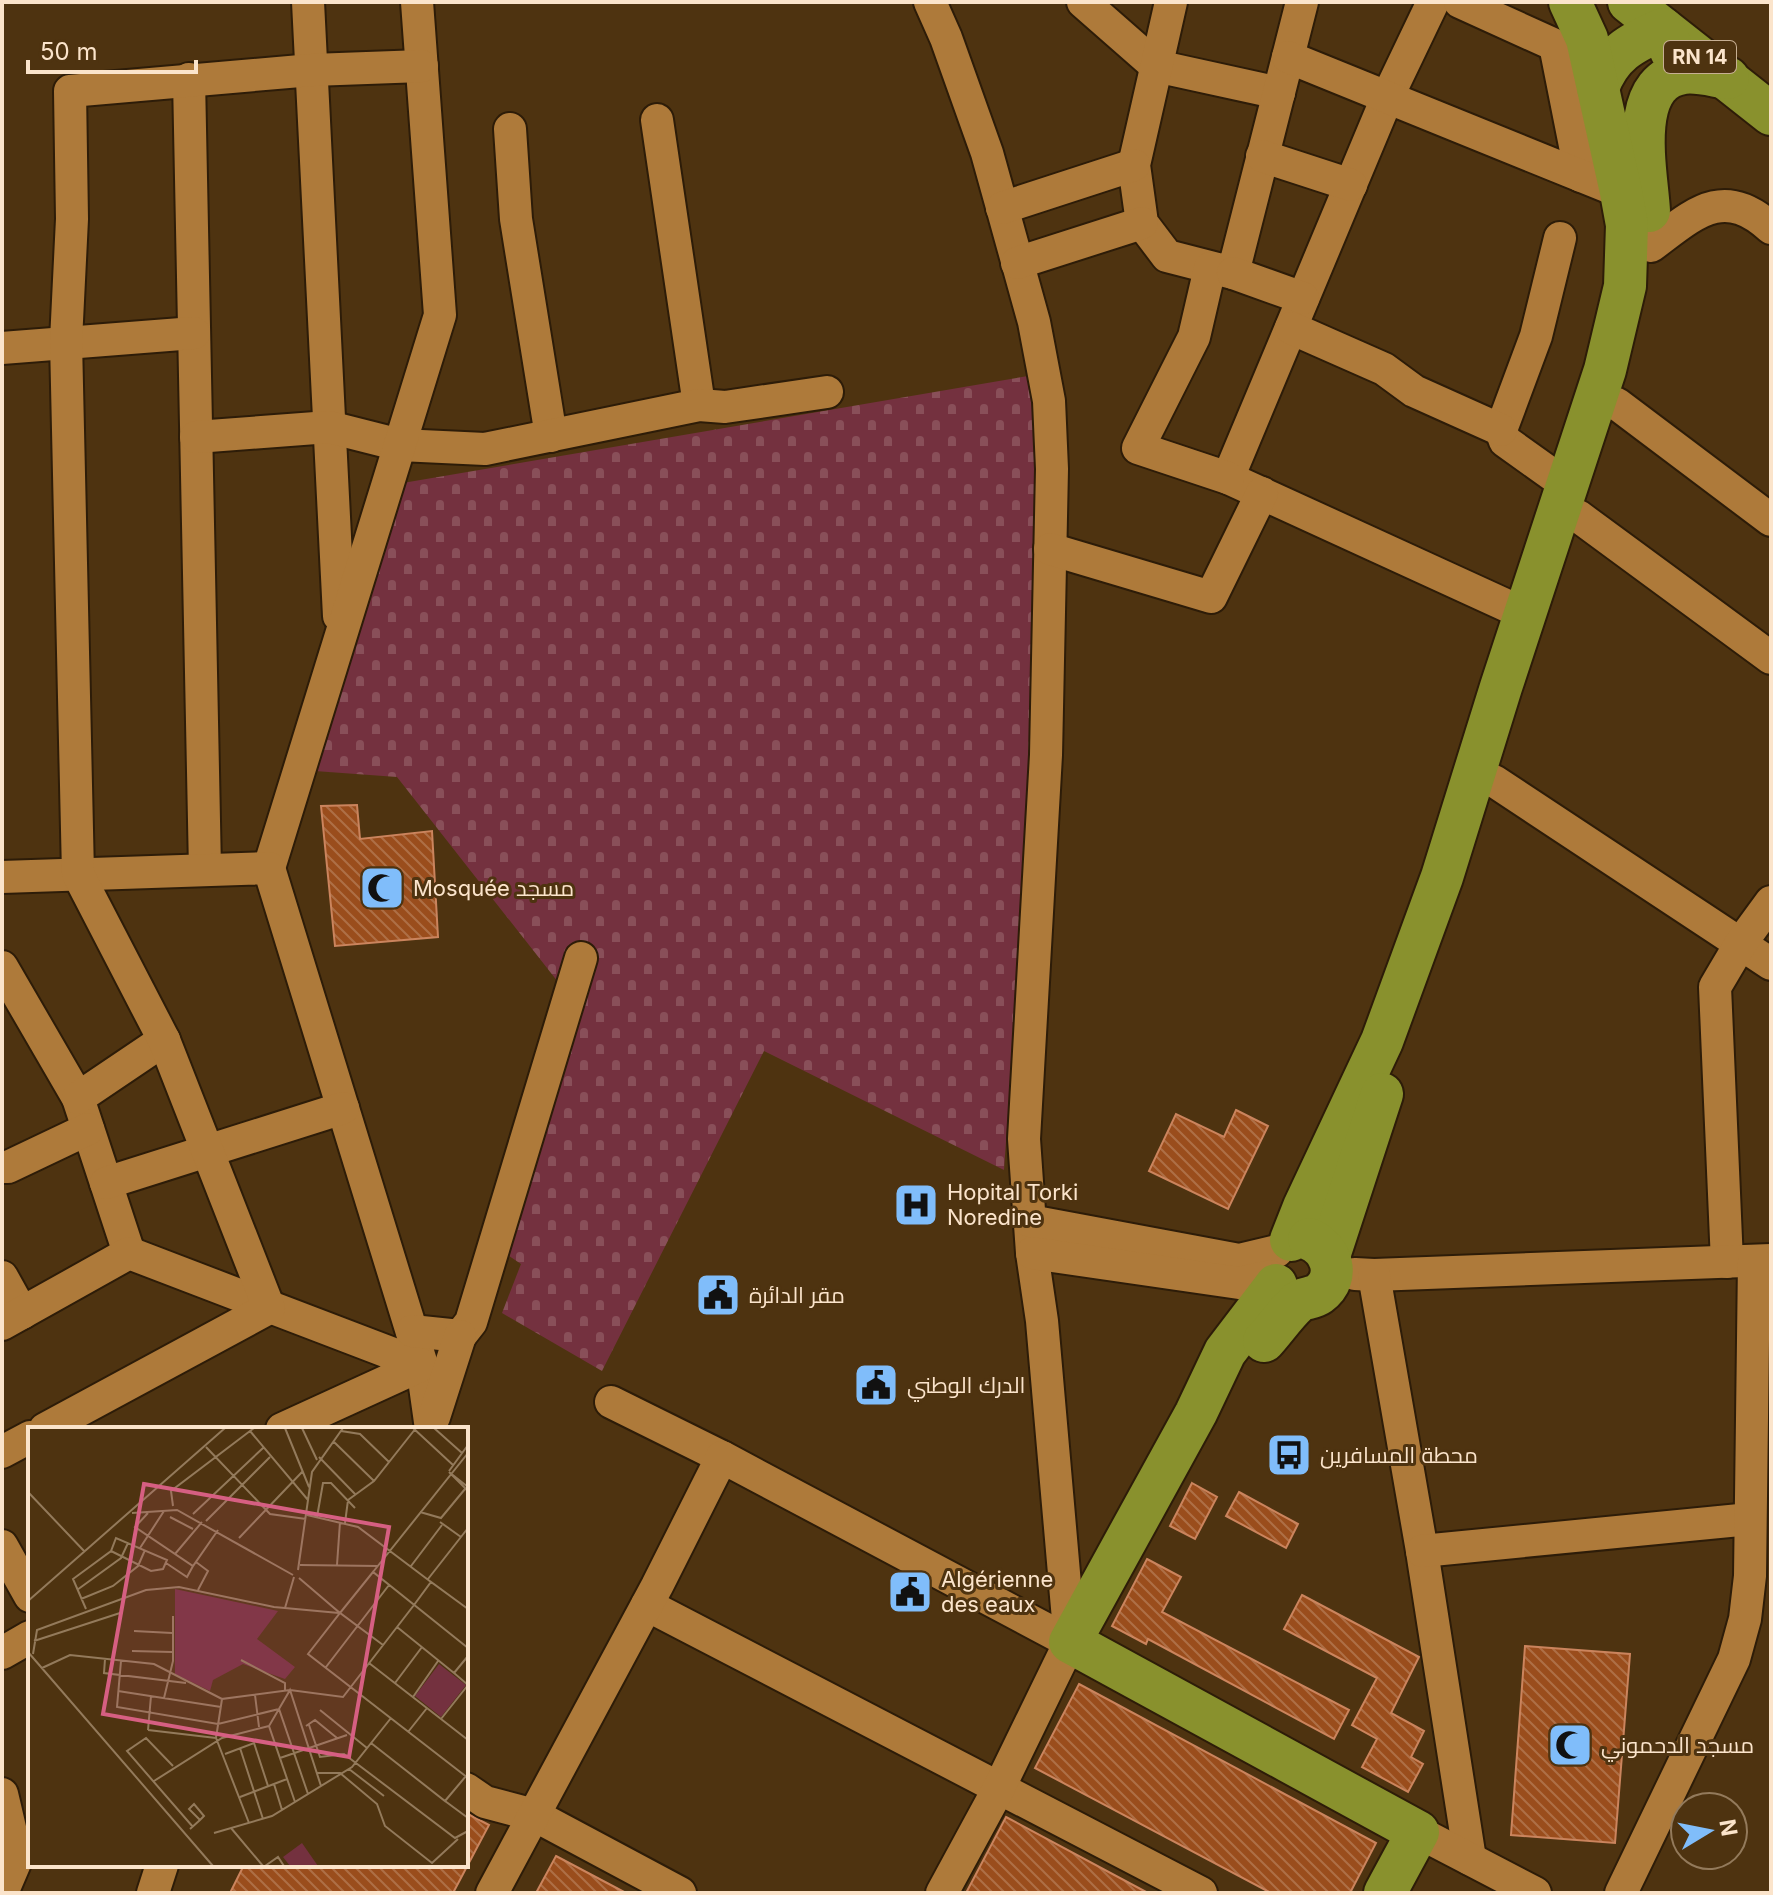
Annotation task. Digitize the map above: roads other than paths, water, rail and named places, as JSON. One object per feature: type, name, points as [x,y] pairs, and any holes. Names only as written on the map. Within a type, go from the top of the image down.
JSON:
[{"type":"main road","points":[[1283,1270],[1308,1299],[1322,1292],[1329,1283],[1331,1264],[1386,1081],[1494,781],[1573,501],[1625,286],[1627,225],[1621,192],[1587,39],[1570,2]]},
{"type":"main road","name":"RN 14","points":[[1629,2],[1771,114]]},
{"type":"main road","points":[[1598,88],[1605,69],[1631,43],[1663,29],[1670,44],[1672,76]]},
{"type":"main road","points":[[1385,1893],[1418,1832],[1070,1642],[1196,1413],[1229,1383],[1283,1270],[1387,1026],[1442,877],[1525,614],[1617,404],[1648,295],[1651,246],[1649,198],[1643,164],[1644,121],[1653,93],[1672,76],[1686,72],[1728,78]]},
{"type":"street","points":[[308,2],[340,639]]},
{"type":"street","points":[[417,2],[440,315],[269,868],[422,1365],[431,1427]]},
{"type":"street","points":[[930,2],[967,95],[1002,208],[1034,322],[1049,401],[1052,469],[1046,755],[1024,1139],[1070,1642],[999,1788],[942,1893]]},
{"type":"street","points":[[1083,2],[1156,66],[1279,93]]},
{"type":"street","points":[[1171,2],[1134,165],[1142,223],[1167,256],[1222,270],[1303,298]]},
{"type":"street","points":[[1302,2],[1262,156],[1222,270],[1194,337],[1138,448],[1228,478],[1525,614]]},
{"type":"street","points":[[1228,478],[1387,98],[1433,2]]},
{"type":"street","points":[[1460,2],[1555,45],[1581,176]]},
{"type":"street","points":[[1288,57],[1621,192]]},
{"type":"street","points":[[269,1308],[164,1040],[78,874],[66,341],[72,219],[70,91],[312,70],[422,66]]},
{"type":"street","points":[[189,79],[205,870]]},
{"type":"street","points":[[657,120],[699,405]]},
{"type":"street","points":[[510,129],[516,219],[551,436]]},
{"type":"street","points":[[1262,156],[1351,185]]},
{"type":"street","points":[[1002,208],[1134,165]]},
{"type":"street","points":[[1651,246],[1694,214],[1726,204],[1755,214],[1771,228]]},
{"type":"street","points":[[1017,263],[1142,223]]},
{"type":"street","points":[[1560,238],[1536,336],[1501,430],[1505,441],[1573,501],[1771,658]]},
{"type":"street","points":[[1291,328],[1384,369],[1414,391],[1501,430]]},
{"type":"street","points":[[2,348],[194,333]]},
{"type":"street","points":[[196,437],[329,427],[400,445],[485,449],[699,405],[725,407],[827,392]]},
{"type":"street","points":[[1617,404],[1771,520]]},
{"type":"street","points":[[1050,549],[1211,597],[1262,493]]},
{"type":"street","points":[[1494,781],[1771,964]]},
{"type":"street","points":[[2,877],[269,868]]},
{"type":"street","points":[[1621,1893],[1734,1659],[1761,1556],[1750,1519],[1762,1340],[1715,987],[1741,943],[1771,902]]},
{"type":"street","points":[[431,1427],[460,1336],[471,1322],[581,958]]},
{"type":"street","points":[[2,967],[78,1098],[129,1253]]},
{"type":"street","points":[[78,1098],[164,1040]]},
{"type":"street","points":[[106,1183],[343,1108]]},
{"type":"street","points":[[2,1167],[8,1167],[88,1129]]},
{"type":"street","points":[[1031,1237],[1239,1260],[1283,1270]]},
{"type":"street","points":[[129,1253],[422,1365]]},
{"type":"street","points":[[2,1277],[12,1318],[129,1253]]},
{"type":"street","points":[[1331,1264],[1374,1275],[1751,1261]]},
{"type":"street","points":[[1374,1275],[1422,1551],[1470,1859]]},
{"type":"street","points":[[49,1427],[269,1308]]},
{"type":"street","points":[[412,1331],[460,1336]]},
{"type":"street","points":[[286,1427],[422,1365]]},
{"type":"street","points":[[611,1402],[722,1457],[1070,1642]]},
{"type":"street","points":[[2,1452],[28,1438]]},
{"type":"street","points":[[492,1893],[647,1605],[722,1457]]},
{"type":"street","points":[[1422,1551],[1750,1519]]},
{"type":"street","points":[[2,1546],[20,1581]]},
{"type":"street","points":[[647,1605],[1201,1893]]},
{"type":"street","points":[[2,1653],[28,1638]]},
{"type":"street","points":[[468,1790],[485,1802],[534,1815],[680,1893]]},
{"type":"street","points":[[2,1794],[17,1858],[2,1893]]},
{"type":"street","points":[[1418,1832],[1535,1893]]},
{"type":"street","points":[[153,1893],[161,1867]]},
{"type":"place","name":"Mosquée مسجد","points":[[382,888]]},
{"type":"place","name":"Hopital Torki Noredine","points":[[916,1205]]},
{"type":"place","name":"مقر الدائرة","points":[[718,1295]]},
{"type":"place","name":"الدرك الوطني","points":[[876,1385]]},
{"type":"place","name":"محطة المسافرين","points":[[1289,1455]]},
{"type":"place","name":"Algérienne des eaux","points":[[910,1592]]},
{"type":"place","name":"مسجد الدحموني","points":[[1570,1745]]}]
